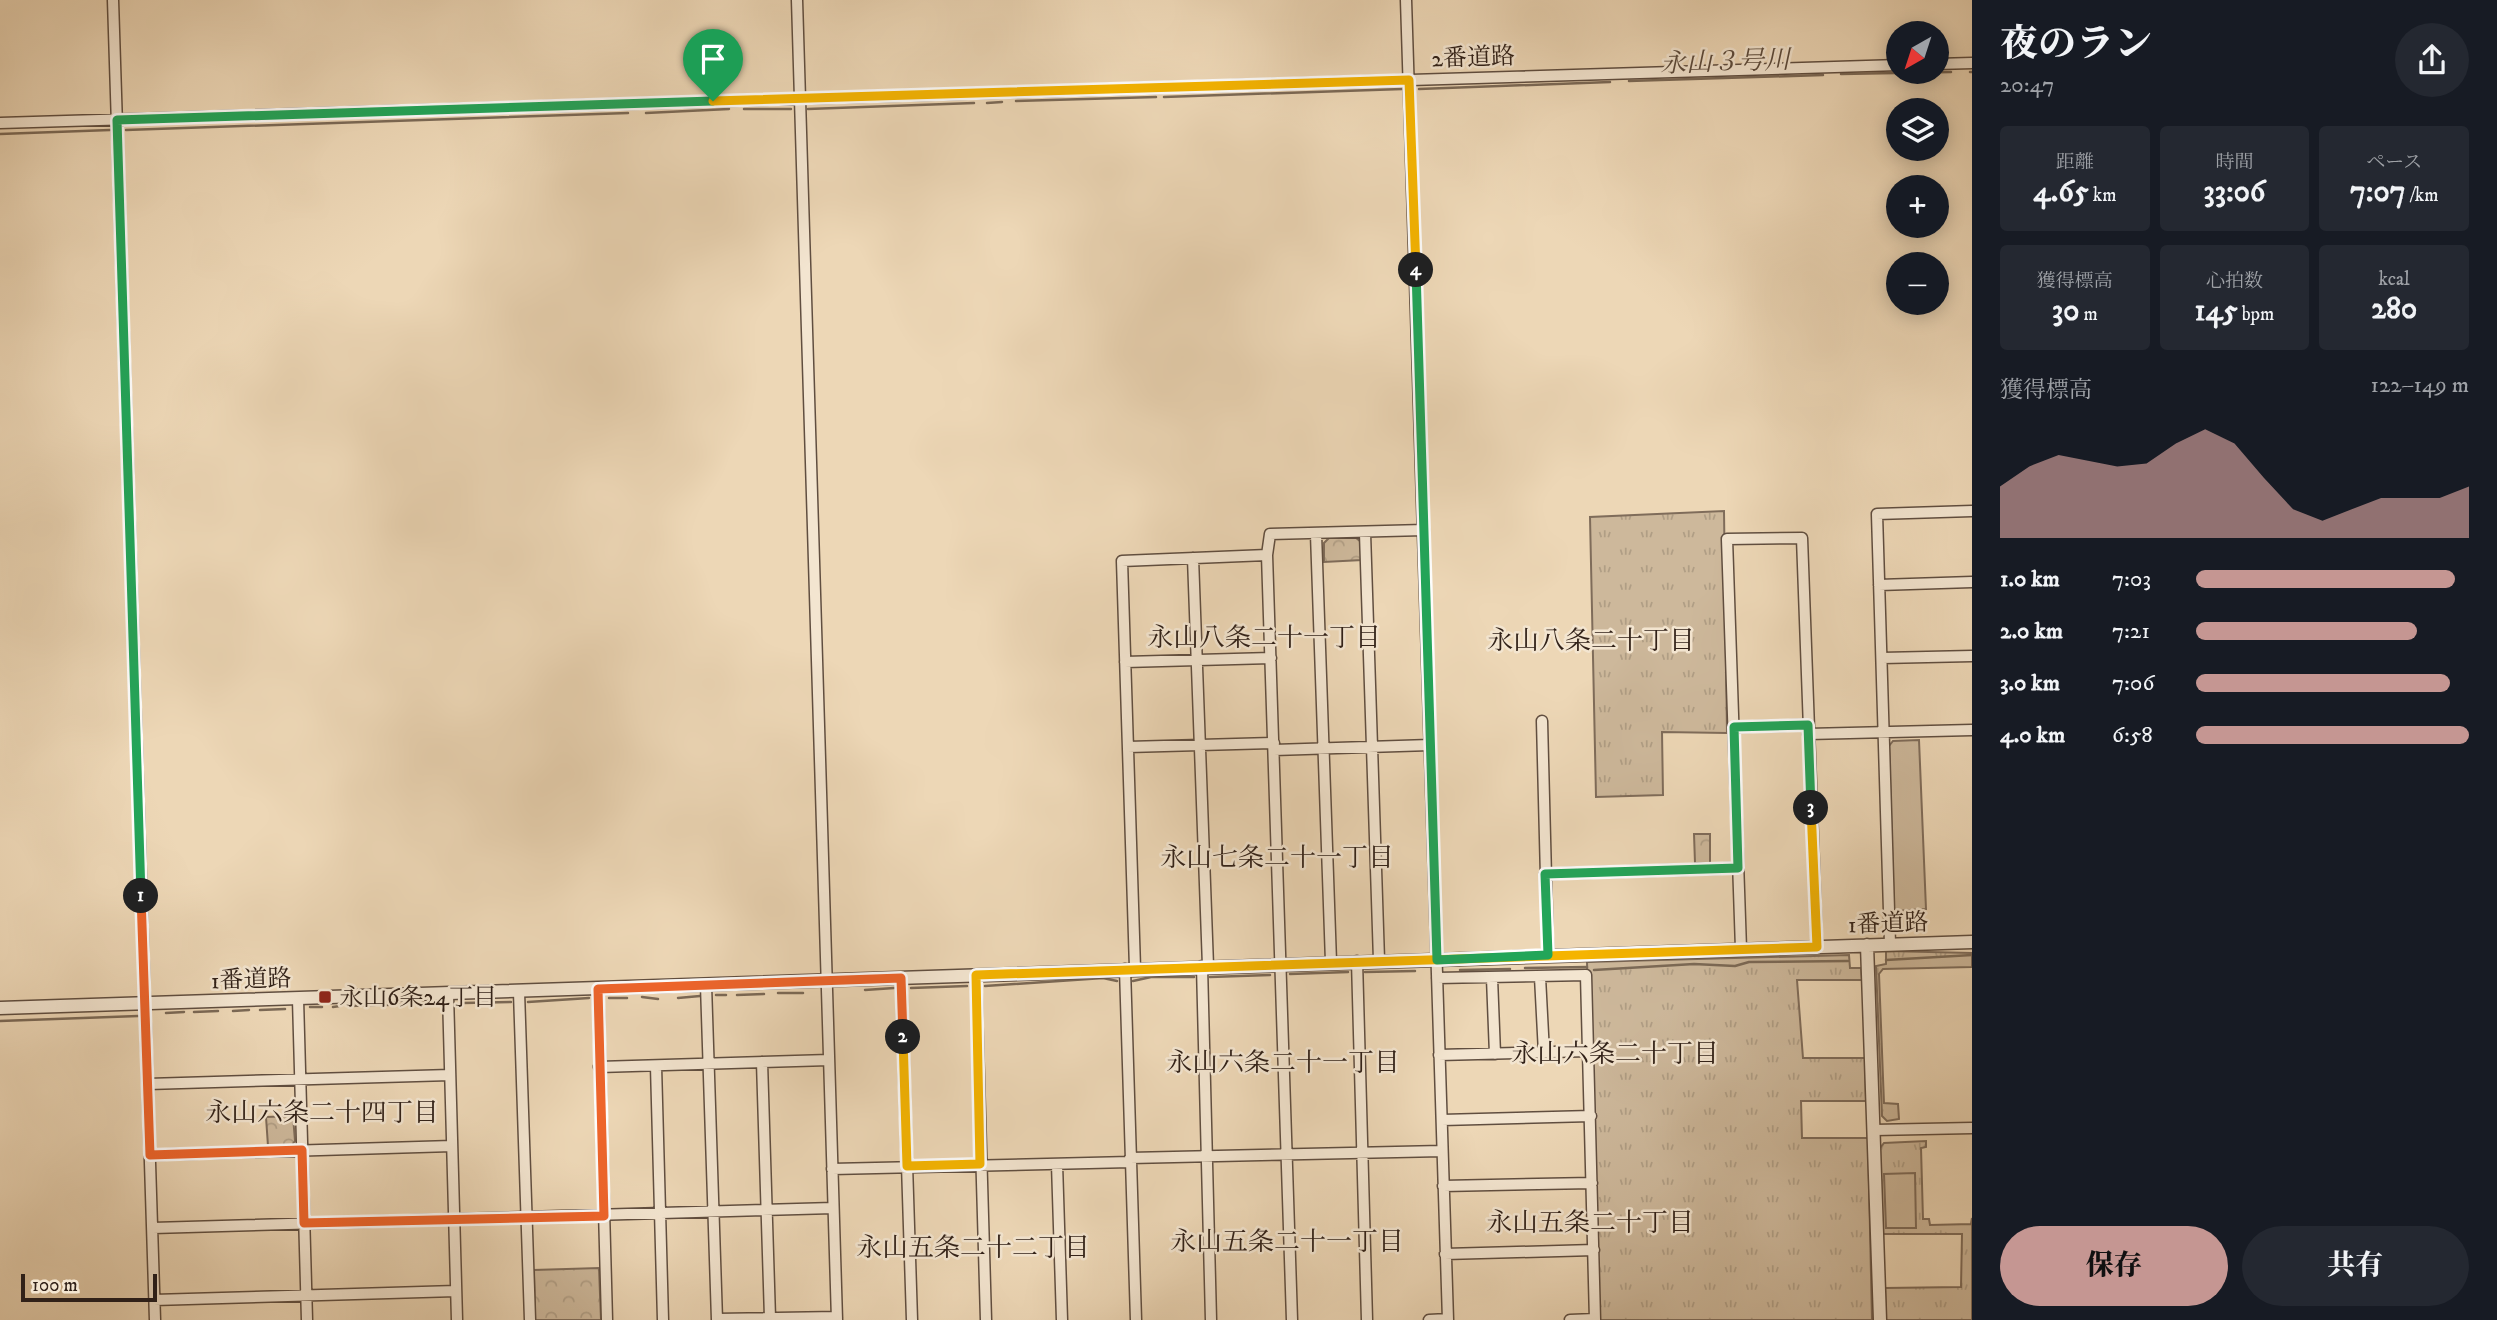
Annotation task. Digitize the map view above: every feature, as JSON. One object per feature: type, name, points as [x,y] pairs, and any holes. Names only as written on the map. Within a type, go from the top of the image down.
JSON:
[{"type":"street","points":[[113,0],[155,1320]]},
{"type":"street","points":[[706,985],[717,1320],[837,1319],[797,0]]},
{"type":"street","points":[[1406,0],[1448,1320],[1429,1320]]},
{"type":"street","points":[[1950,64],[1972,63]]},
{"type":"street","name":"2番道路","points":[[0,124],[1886,65]]},
{"type":"street","points":[[1890,944],[1877,514],[1972,510]]},
{"type":"street","points":[[1292,1320],[1268,555],[1270,534],[1424,530]]},
{"type":"street","points":[[1365,533],[1379,960]]},
{"type":"street","points":[[1316,534],[1331,962]]},
{"type":"street","points":[[1741,950],[1727,539],[1802,538],[1817,947]]},
{"type":"street","points":[[1136,1320],[1130,1160],[1128,747],[1122,561],[1268,555]]},
{"type":"street","points":[[1193,558],[1205,966],[1211,1320]]},
{"type":"street","points":[[1879,584],[1972,582]]},
{"type":"street","points":[[1882,658],[1972,656]]},
{"type":"street","points":[[1125,662],[1271,658]]},
{"type":"street","points":[[1542,721],[1548,955]]},
{"type":"street","points":[[1734,727],[1884,733],[1972,730]]},
{"type":"street","points":[[1128,747],[1199,745],[1324,749],[1430,745]]},
{"type":"street","points":[[1545,874],[1738,868]]},
{"type":"street","name":"1番道路","points":[[0,1008],[519,992],[1281,963],[1972,942]]},
{"type":"street","points":[[1867,945],[1880,1320]]},
{"type":"street","points":[[1357,961],[1367,1320]]},
{"type":"street","points":[[976,975],[986,1320]]},
{"type":"street","points":[[1437,978],[1586,975],[1595,1320],[1570,1320]]},
{"type":"street","points":[[1540,976],[1544,1053]]},
{"type":"street","points":[[901,978],[912,1320]]},
{"type":"street","points":[[1492,978],[1495,1054]]},
{"type":"street","points":[[598,989],[607,1320]]},
{"type":"street","points":[[519,992],[530,1320]]},
{"type":"street","points":[[448,994],[457,1320]]},
{"type":"street","points":[[298,999],[307,1320]]},
{"type":"street","points":[[1439,1055],[1588,1051]]},
{"type":"street","points":[[599,1067],[830,1060]]},
{"type":"street","points":[[762,1062],[770,1318]]},
{"type":"street","points":[[656,1066],[663,1320]]},
{"type":"street","points":[[148,1084],[450,1075]]},
{"type":"street","points":[[1442,1119],[1591,1116]]},
{"type":"street","points":[[1874,1130],[1972,1128]]},
{"type":"street","points":[[150,1155],[452,1146]]},
{"type":"street","points":[[832,1168],[1057,1164],[1287,1154],[1442,1151]]},
{"type":"street","points":[[1057,1164],[1062,1320]]},
{"type":"street","points":[[1443,1186],[1592,1183]]},
{"type":"street","points":[[153,1228],[833,1208]]},
{"type":"street","points":[[1445,1254],[1594,1250]]},
{"type":"street","points":[[154,1300],[456,1292]]},
{"type":"green space","points":[[1724,511],[1727,733],[1662,732],[1663,795],[1596,797],[1590,517]]},
{"type":"green space","points":[[1330,537],[1355,537],[1361,542],[1362,560],[1324,562],[1324,543]]},
{"type":"green space","points":[[1919,740],[1926,909],[1894,911],[1889,746],[1893,741]]},
{"type":"green space","points":[[1694,834],[1710,834],[1710,863],[1695,863]]},
{"type":"green space","points":[[1886,951],[1972,953],[1972,967],[1883,969],[1879,974],[1884,1103],[1898,1104],[1899,1119],[1887,1121],[1882,1116],[1876,966],[1886,964]]},
{"type":"green space","points":[[1849,955],[1850,968],[1861,968],[1862,980],[1797,980],[1803,1058],[1865,1058],[1866,1101],[1801,1101],[1802,1138],[1868,1138],[1872,1320],[1598,1320],[1587,962]]},
{"type":"green space","points":[[293,1116],[295,1141],[291,1146],[268,1146],[266,1117]]},
{"type":"green space","points":[[1926,1141],[1926,1147],[1921,1148],[1923,1219],[1929,1219],[1930,1225],[1971,1224],[1972,1218],[1972,1320],[1886,1320],[1885,1288],[1961,1287],[1962,1234],[1881,1234],[1880,1148],[1884,1143]]},
{"type":"green space","points":[[1915,1173],[1916,1228],[1886,1228],[1884,1174]]},
{"type":"green space","points":[[599,1268],[601,1320],[535,1320],[534,1270]]},
{"type":"waterway","name":"永山３号川","points":[[1841,74],[1951,72]]},
{"type":"waterway","name":"永山３号川","points":[[1629,81],[1823,75]]},
{"type":"waterway","name":"永山３号川","points":[[1419,89],[1610,82]]},
{"type":"waterway","name":"永山３号川","points":[[1164,97],[1402,89]]},
{"type":"waterway","name":"永山３号川","points":[[1016,101],[1156,97]]},
{"type":"waterway","name":"永山３号川","points":[[987,103],[1002,102]]},
{"type":"waterway","name":"永山３号川","points":[[808,109],[974,103]]},
{"type":"waterway","name":"永山３号川","points":[[646,113],[729,109]]},
{"type":"waterway","name":"永山３号川","points":[[744,109],[791,109]]},
{"type":"waterway","name":"永山３号川","points":[[126,130],[628,113]]},
{"type":"waterway","name":"永山３号川","points":[[0,134],[110,130]]},
{"type":"waterway","points":[[1886,960],[1972,955]]},
{"type":"waterway","points":[[1594,970],[1694,964],[1735,966],[1749,962],[1848,961]]},
{"type":"waterway","points":[[1525,968],[1587,967]]},
{"type":"waterway","points":[[1460,970],[1510,969]]},
{"type":"waterway","points":[[1365,972],[1415,971]]},
{"type":"waterway","points":[[1290,974],[1348,972]]},
{"type":"waterway","points":[[1210,977],[1270,975]]},
{"type":"waterway","points":[[1133,981],[1151,977],[1194,977]]},
{"type":"waterway","points":[[985,986],[1103,978],[1117,981]]},
{"type":"waterway","points":[[911,988],[967,986]]},
{"type":"waterway","points":[[865,990],[894,988]]},
{"type":"waterway","points":[[778,993],[803,993]]},
{"type":"waterway","points":[[737,995],[764,994]]},
{"type":"waterway","points":[[716,995],[726,995]]},
{"type":"waterway","points":[[678,998],[700,996]]},
{"type":"waterway","points":[[642,997],[658,999]]},
{"type":"waterway","points":[[528,1002],[589,998]]},
{"type":"waterway","points":[[609,998],[627,998]]},
{"type":"waterway","points":[[463,1003],[511,1002]]},
{"type":"waterway","points":[[416,1004],[433,1003]]},
{"type":"waterway","points":[[386,1005],[406,1004]]},
{"type":"waterway","points":[[350,1006],[375,1005]]},
{"type":"waterway","points":[[333,1007],[340,1006]]},
{"type":"waterway","points":[[310,1007],[322,1007]]},
{"type":"waterway","points":[[260,1010],[285,1009]]},
{"type":"waterway","points":[[233,1011],[249,1010]]},
{"type":"waterway","points":[[194,1012],[218,1011]]},
{"type":"waterway","points":[[166,1013],[184,1012]]},
{"type":"waterway","points":[[0,1021],[138,1016]]},
{"type":"place","name":"永山6条24丁目","points":[[325,997]]},
{"type":"district","name":"永山八条二十一丁目","points":[[1264,637]]},
{"type":"district","name":"永山八条二十丁目","points":[[1591,640]]},
{"type":"district","name":"永山七条二十一丁目","points":[[1277,857]]},
{"type":"district","name":"永山六条二十丁目","points":[[1615,1053]]},
{"type":"district","name":"永山六条二十一丁目","points":[[1283,1062]]},
{"type":"district","name":"永山六条二十四丁目","points":[[322,1112]]},
{"type":"district","name":"永山五条二十丁目","points":[[1590,1222]]},
{"type":"district","name":"永山五条二十一丁目","points":[[1287,1241]]},
{"type":"district","name":"永山五条二十二丁目","points":[[973,1247]]},
{"type":"route","points":[[713,101],[117,120],[150,1155],[302,1150],[304,1223],[604,1216],[598,989],[901,978],[907,1166],[980,1164],[976,975],[1281,963],[1437,960],[1817,947],[1808,725],[1734,727],[1738,868],[1545,874],[1548,955],[1437,960],[1409,80],[713,101]]}]
